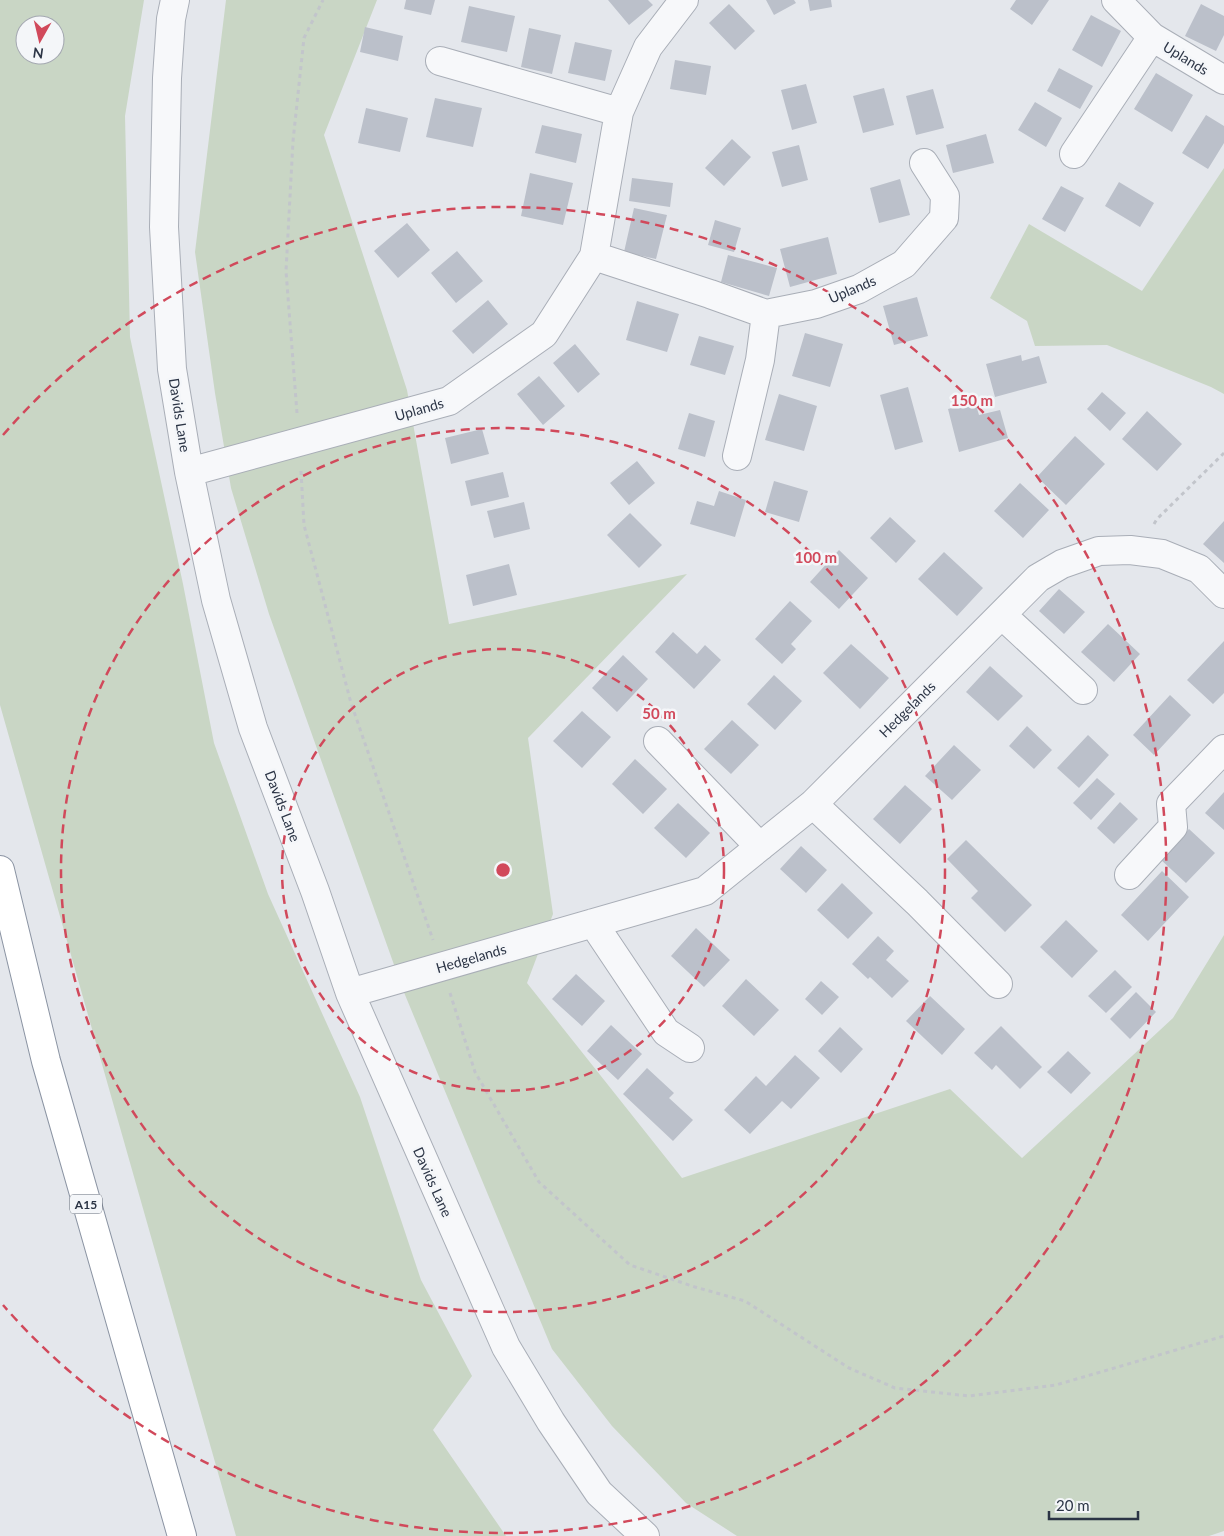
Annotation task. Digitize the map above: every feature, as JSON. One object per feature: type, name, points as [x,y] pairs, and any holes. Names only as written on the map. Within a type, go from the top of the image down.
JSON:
[{"type":"highway","name":"A15","points":[[0,870],[46,1061],[182,1536]]},
{"type":"street","name":"Davids Lane","points":[[175,0],[170,19],[167,78],[164,227],[172,369],[188,472],[216,600],[253,728],[315,891],[350,992],[506,1347],[551,1422],[599,1493],[645,1536]]},
{"type":"street","name":"Uplands","points":[[188,472],[449,401],[544,334],[594,256],[618,112],[648,47],[684,0]]},
{"type":"street","name":"Uplands","points":[[1116,0],[1152,37],[1223,78]]},
{"type":"street","name":"Uplands","points":[[1074,154],[1152,37]]},
{"type":"street","points":[[440,61],[502,77],[618,112]]},
{"type":"street","name":"Uplands","points":[[766,314],[816,304],[859,289],[904,264],[944,218],[945,196],[924,163]]},
{"type":"street","points":[[594,256],[766,314],[760,360],[737,456]]},
{"type":"street","name":"Hedgelands","points":[[350,992],[705,891],[813,804],[1038,578],[1062,564],[1099,551],[1140,551],[1162,554],[1199,569],[1224,594]]},
{"type":"street","points":[[1002,615],[1083,690]]},
{"type":"street","points":[[658,741],[760,847]]},
{"type":"street","points":[[1128,875],[1173,827],[1172,804],[1224,749]]},
{"type":"street","points":[[813,804],[917,902],[998,984]]},
{"type":"street","points":[[593,923],[666,1032],[690,1048]]},
{"type":"path","points":[[323,0],[304,38],[293,141],[286,271],[304,525],[355,712],[475,1072],[539,1182],[630,1265],[695,1287],[745,1300],[849,1368],[895,1388],[969,1396],[1056,1384],[1224,1336]]},
{"type":"path","points":[[1140,551],[1157,519],[1224,453]]},
{"type":"green space","points":[[0,0],[144,0],[125,116],[130,337],[183,584],[214,743],[268,894],[360,1097],[421,1280],[472,1376],[433,1430],[506,1536],[236,1536],[0,705]]},
{"type":"green space","points":[[226,0],[377,0],[324,135],[407,390],[449,624],[687,574],[528,738],[553,914],[527,983],[682,1178],[950,1089],[1022,1158],[1173,1018],[1224,935],[1224,1531],[1209,1536],[737,1536],[686,1503],[612,1426],[552,1349],[403,990],[269,614],[231,488],[195,252]]},
{"type":"green space","points":[[1224,168],[1224,394],[1107,345],[1035,346],[1027,321],[990,298],[1029,224],[1142,291]]},
{"type":"building","points":[[406,0],[435,0],[431,15],[404,9]]},
{"type":"building","points":[[608,0],[648,0],[653,5],[629,25]]},
{"type":"building","points":[[766,0],[794,0],[796,3],[774,15]]},
{"type":"building","points":[[808,0],[831,0],[832,7],[810,11]]},
{"type":"building","points":[[1016,0],[1049,0],[1032,25],[1010,9]]},
{"type":"building","points":[[729,4],[755,31],[735,50],[709,23]]},
{"type":"building","points":[[1201,4],[1224,16],[1224,35],[1216,51],[1185,36]]},
{"type":"building","points":[[469,6],[515,16],[507,52],[461,42]]},
{"type":"building","points":[[1091,15],[1121,31],[1102,67],[1072,50]]},
{"type":"building","points":[[365,27],[403,36],[398,61],[360,52]]},
{"type":"building","points":[[529,28],[561,35],[552,74],[521,67]]},
{"type":"building","points":[[575,42],[612,50],[605,81],[568,73]]},
{"type":"building","points":[[675,60],[711,66],[706,95],[670,89]]},
{"type":"building","points":[[1059,68],[1093,86],[1080,109],[1047,91]]},
{"type":"building","points":[[1156,73],[1193,95],[1172,132],[1134,109]]},
{"type":"building","points":[[806,84],[817,123],[792,130],[781,90]]},
{"type":"building","points":[[884,88],[894,125],[863,133],[853,96]]},
{"type":"building","points":[[933,89],[944,128],[916,135],[906,96]]},
{"type":"building","points":[[435,98],[482,108],[473,147],[426,137]]},
{"type":"building","points":[[1035,102],[1062,118],[1046,147],[1018,130]]},
{"type":"building","points":[[366,108],[408,118],[400,152],[358,143]]},
{"type":"building","points":[[1206,115],[1224,126],[1224,143],[1208,169],[1182,153]]},
{"type":"building","points":[[542,125],[582,134],[576,163],[535,153]]},
{"type":"building","points":[[986,134],[994,163],[953,173],[946,145]]},
{"type":"building","points":[[732,139],[751,157],[724,186],[705,168]]},
{"type":"building","points":[[799,145],[808,180],[782,187],[772,152]]},
{"type":"building","points":[[530,173],[573,183],[563,225],[521,216]]},
{"type":"building","points":[[632,178],[673,183],[670,207],[629,201]]},
{"type":"building","points":[[900,179],[910,215],[879,223],[870,188]]},
{"type":"building","points":[[1119,182],[1154,203],[1140,227],[1105,206]]},
{"type":"building","points":[[1061,186],[1084,198],[1065,232],[1042,219]]},
{"type":"building","points":[[634,208],[667,215],[656,259],[624,252]]},
{"type":"building","points":[[715,220],[741,228],[734,252],[708,245]]},
{"type":"building","points":[[407,223],[430,250],[398,278],[374,251]]},
{"type":"building","points":[[828,237],[837,274],[790,287],[780,249]]},
{"type":"building","points":[[457,251],[483,281],[456,303],[431,273]]},
{"type":"building","points":[[728,255],[777,268],[769,296],[721,282]]},
{"type":"building","points":[[917,297],[928,336],[894,345],[883,306]]},
{"type":"building","points":[[488,300],[508,324],[473,354],[452,331]]},
{"type":"building","points":[[637,301],[679,314],[667,352],[626,340]]},
{"type":"building","points":[[805,333],[843,344],[830,387],[792,376]]},
{"type":"building","points":[[699,336],[734,346],[725,375],[690,365]]},
{"type":"building","points":[[575,344],[600,374],[578,393],[553,363]]},
{"type":"building","points":[[1021,355],[1022,361],[1039,356],[1047,383],[995,397],[986,364]]},
{"type":"building","points":[[539,376],[565,406],[543,425],[517,394]]},
{"type":"building","points":[[908,387],[923,442],[895,450],[880,395]]},
{"type":"building","points":[[1102,392],[1126,413],[1110,431],[1087,409]]},
{"type":"building","points":[[779,394],[817,406],[804,451],[765,440]]},
{"type":"building","points":[[975,402],[979,415],[1000,410],[1008,438],[959,452],[948,409]]},
{"type":"building","points":[[1147,411],[1182,444],[1157,471],[1122,439]]},
{"type":"building","points":[[689,413],[715,421],[705,457],[678,449]]},
{"type":"building","points":[[482,429],[489,454],[451,464],[445,438]]},
{"type":"building","points":[[1075,436],[1105,464],[1066,505],[1037,477]]},
{"type":"building","points":[[637,461],[655,483],[629,505],[610,483]]},
{"type":"building","points":[[503,472],[509,497],[471,506],[465,481]]},
{"type":"building","points":[[774,481],[808,491],[799,522],[765,512]]},
{"type":"building","points":[[1020,483],[1049,510],[1023,538],[994,511]]},
{"type":"building","points":[[719,491],[746,500],[735,537],[690,524],[697,501],[714,506]]},
{"type":"building","points":[[524,502],[530,529],[494,538],[487,511]]},
{"type":"building","points":[[630,513],[662,545],[639,568],[607,535]]},
{"type":"building","points":[[890,517],[916,541],[896,563],[870,538]]},
{"type":"building","points":[[1224,521],[1224,563],[1203,544]]},
{"type":"building","points":[[839,550],[868,578],[839,609],[810,582]]},
{"type":"building","points":[[944,552],[983,588],[957,616],[918,579]]},
{"type":"building","points":[[509,564],[517,595],[473,606],[466,575]]},
{"type":"building","points":[[1059,589],[1085,612],[1064,634],[1039,611]]},
{"type":"building","points":[[790,601],[812,621],[791,644],[796,649],[782,664],[755,639]]},
{"type":"building","points":[[1108,624],[1140,654],[1114,682],[1081,652]]},
{"type":"building","points":[[673,632],[697,654],[705,645],[721,660],[694,689],[655,652]]},
{"type":"building","points":[[1224,641],[1224,693],[1213,704],[1187,680]]},
{"type":"building","points":[[851,644],[889,678],[860,709],[823,673]]},
{"type":"building","points":[[623,655],[648,679],[617,712],[592,688]]},
{"type":"building","points":[[990,666],[1023,696],[998,721],[966,692]]},
{"type":"building","points":[[774,675],[802,701],[775,730],[747,704]]},
{"type":"building","points":[[1170,695],[1191,715],[1154,755],[1133,735]]},
{"type":"building","points":[[582,711],[611,737],[582,768],[553,741]]},
{"type":"building","points":[[732,720],[759,745],[731,774],[704,749]]},
{"type":"building","points":[[1027,726],[1052,750],[1034,769],[1009,746]]},
{"type":"building","points":[[1088,735],[1109,755],[1079,788],[1057,768]]},
{"type":"building","points":[[954,745],[981,770],[952,800],[925,776]]},
{"type":"building","points":[[635,759],[667,789],[643,814],[612,784]]},
{"type":"building","points":[[1097,778],[1115,794],[1091,820],[1073,803]]},
{"type":"building","points":[[905,785],[932,809],[900,844],[873,819]]},
{"type":"building","points":[[1224,792],[1224,830],[1205,813]]},
{"type":"building","points":[[1120,802],[1138,819],[1114,844],[1097,828]]},
{"type":"building","points":[[678,803],[710,833],[686,858],[654,828]]},
{"type":"building","points":[[1189,829],[1215,853],[1186,883],[1160,859]]},
{"type":"building","points":[[966,840],[1032,905],[1005,932],[971,898],[978,891],[947,859]]},
{"type":"building","points":[[801,846],[827,870],[806,893],[780,869]]},
{"type":"building","points":[[1162,871],[1189,897],[1148,941],[1121,915]]},
{"type":"building","points":[[842,883],[873,913],[848,939],[817,910]]},
{"type":"building","points":[[1066,920],[1098,951],[1072,978],[1040,947]]},
{"type":"building","points":[[696,928],[730,960],[704,987],[671,956]]},
{"type":"building","points":[[878,936],[894,951],[886,960],[909,981],[892,998],[870,977],[868,979],[852,964]]},
{"type":"building","points":[[1115,970],[1132,987],[1106,1013],[1088,996]]},
{"type":"building","points":[[576,974],[605,1001],[582,1026],[552,999]]},
{"type":"building","points":[[746,979],[779,1010],[754,1036],[722,1006]]},
{"type":"building","points":[[821,981],[839,997],[822,1015],[805,999]]},
{"type":"building","points":[[1136,992],[1156,1012],[1130,1039],[1110,1019]]},
{"type":"building","points":[[930,996],[965,1029],[942,1055],[906,1021]]},
{"type":"building","points":[[611,1025],[642,1054],[618,1080],[587,1051]]},
{"type":"building","points":[[1001,1026],[1042,1067],[1020,1089],[996,1065],[992,1070],[974,1053]]},
{"type":"building","points":[[840,1027],[863,1049],[841,1073],[818,1051]]},
{"type":"building","points":[[1068,1051],[1091,1073],[1071,1094],[1047,1072]]},
{"type":"building","points":[[795,1055],[820,1078],[791,1109],[782,1101],[750,1134],[724,1110],[756,1076],[766,1086]]},
{"type":"building","points":[[647,1068],[674,1093],[669,1098],[693,1120],[673,1141],[623,1094]]}]
